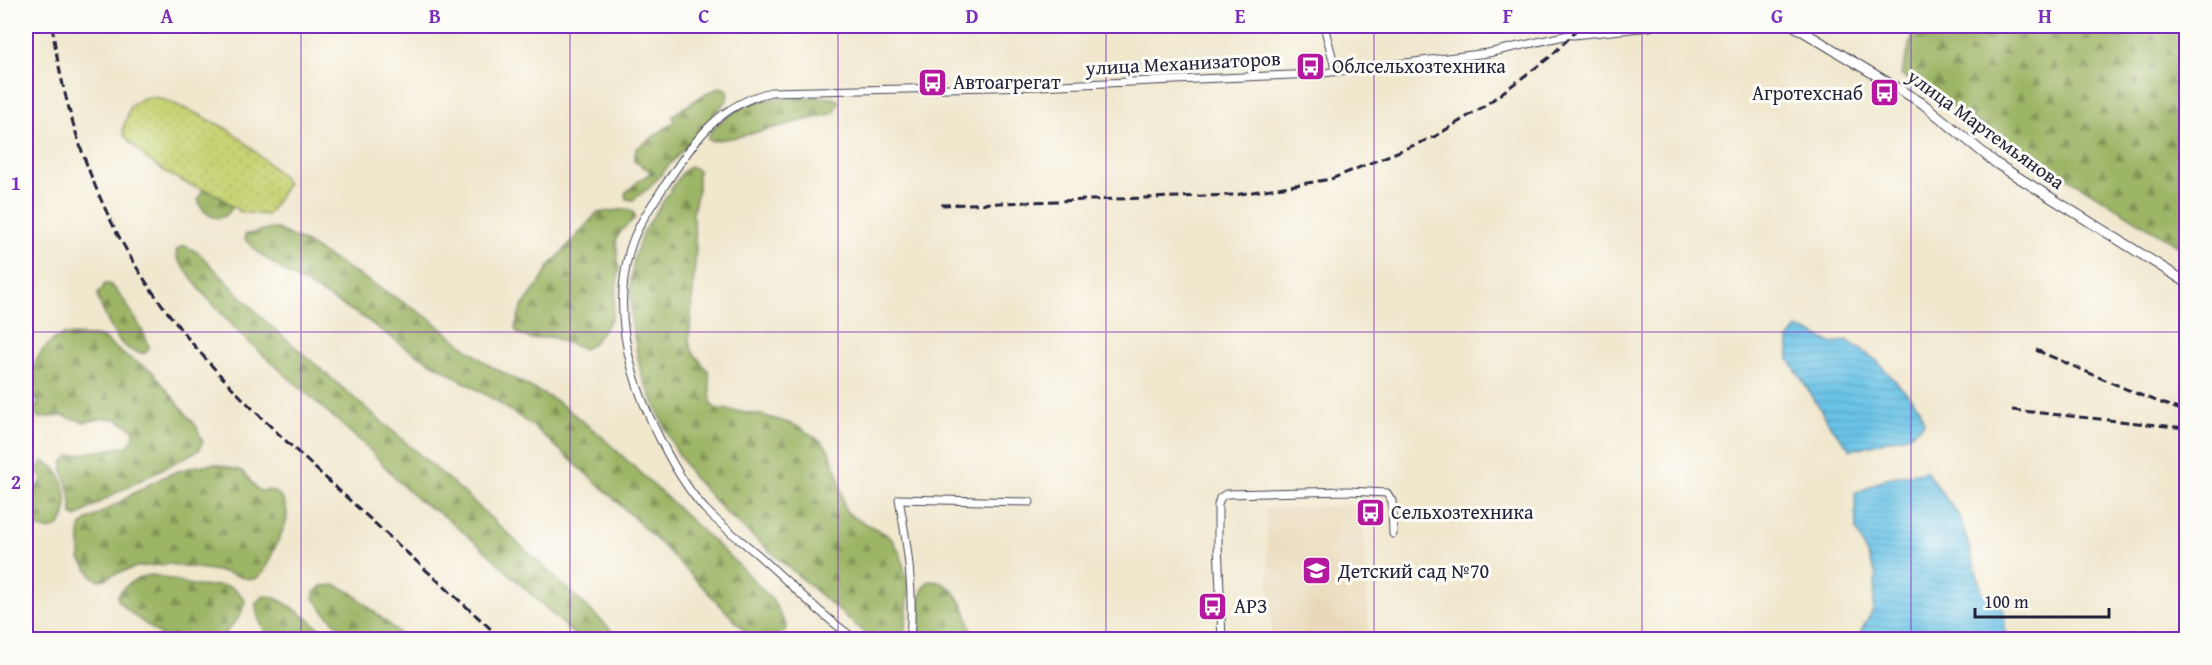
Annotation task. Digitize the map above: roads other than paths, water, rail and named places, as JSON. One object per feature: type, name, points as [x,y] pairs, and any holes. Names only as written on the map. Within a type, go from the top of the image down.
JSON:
[{"type":"street","points":[[1324,26],[1336,71]]},
{"type":"street","points":[[1573,34],[1650,26]]},
{"type":"street","name":"улица Мартемьянова","points":[[1794,26],[1922,103],[2004,169],[2187,282]]},
{"type":"street","name":"улица Механизаторов","points":[[856,639],[701,504],[669,456],[634,380],[623,333],[622,309],[630,248],[636,231],[647,212],[693,147],[722,113],[742,101],[771,92],[1037,86],[1336,71],[1488,53],[1573,34]]},
{"type":"street","points":[[1222,639],[1218,505],[1220,498],[1226,494],[1349,491],[1387,493],[1392,501],[1393,534]]},
{"type":"street","points":[[910,639],[912,587],[899,499],[1030,502]]},
{"type":"water","points":[[1797,328],[1833,344],[1847,340],[1877,361],[1920,408],[1924,423],[1910,435],[1851,450],[1832,428],[1789,359],[1789,338]]},
{"type":"water","points":[[1926,471],[1960,517],[1982,591],[2004,610],[2006,639],[1865,640],[1860,633],[1873,610],[1876,575],[1856,529],[1855,494],[1886,478]]},
{"type":"railway","points":[[52,26],[67,100],[90,173],[122,242],[141,275],[163,306],[203,356],[271,426],[503,640]]},
{"type":"railway","points":[[941,205],[1235,195],[1331,179],[1434,137],[1483,107],[1550,57],[1578,26]]},
{"type":"railway","points":[[2036,350],[2140,395],[2186,412]]},
{"type":"railway","points":[[2012,410],[2186,428]]},
{"type":"place","name":"Облсельхозтехника","points":[[1311,66]]},
{"type":"place","name":"Автоагрегат","points":[[932,82]]},
{"type":"place","name":"Агротехснаб","points":[[1884,93]]},
{"type":"place","name":"Сельхозтехника","points":[[1370,512]]},
{"type":"place","name":"Детский сад №70","points":[[1317,571]]},
{"type":"place","name":"АРЗ","points":[[1213,606]]}]
